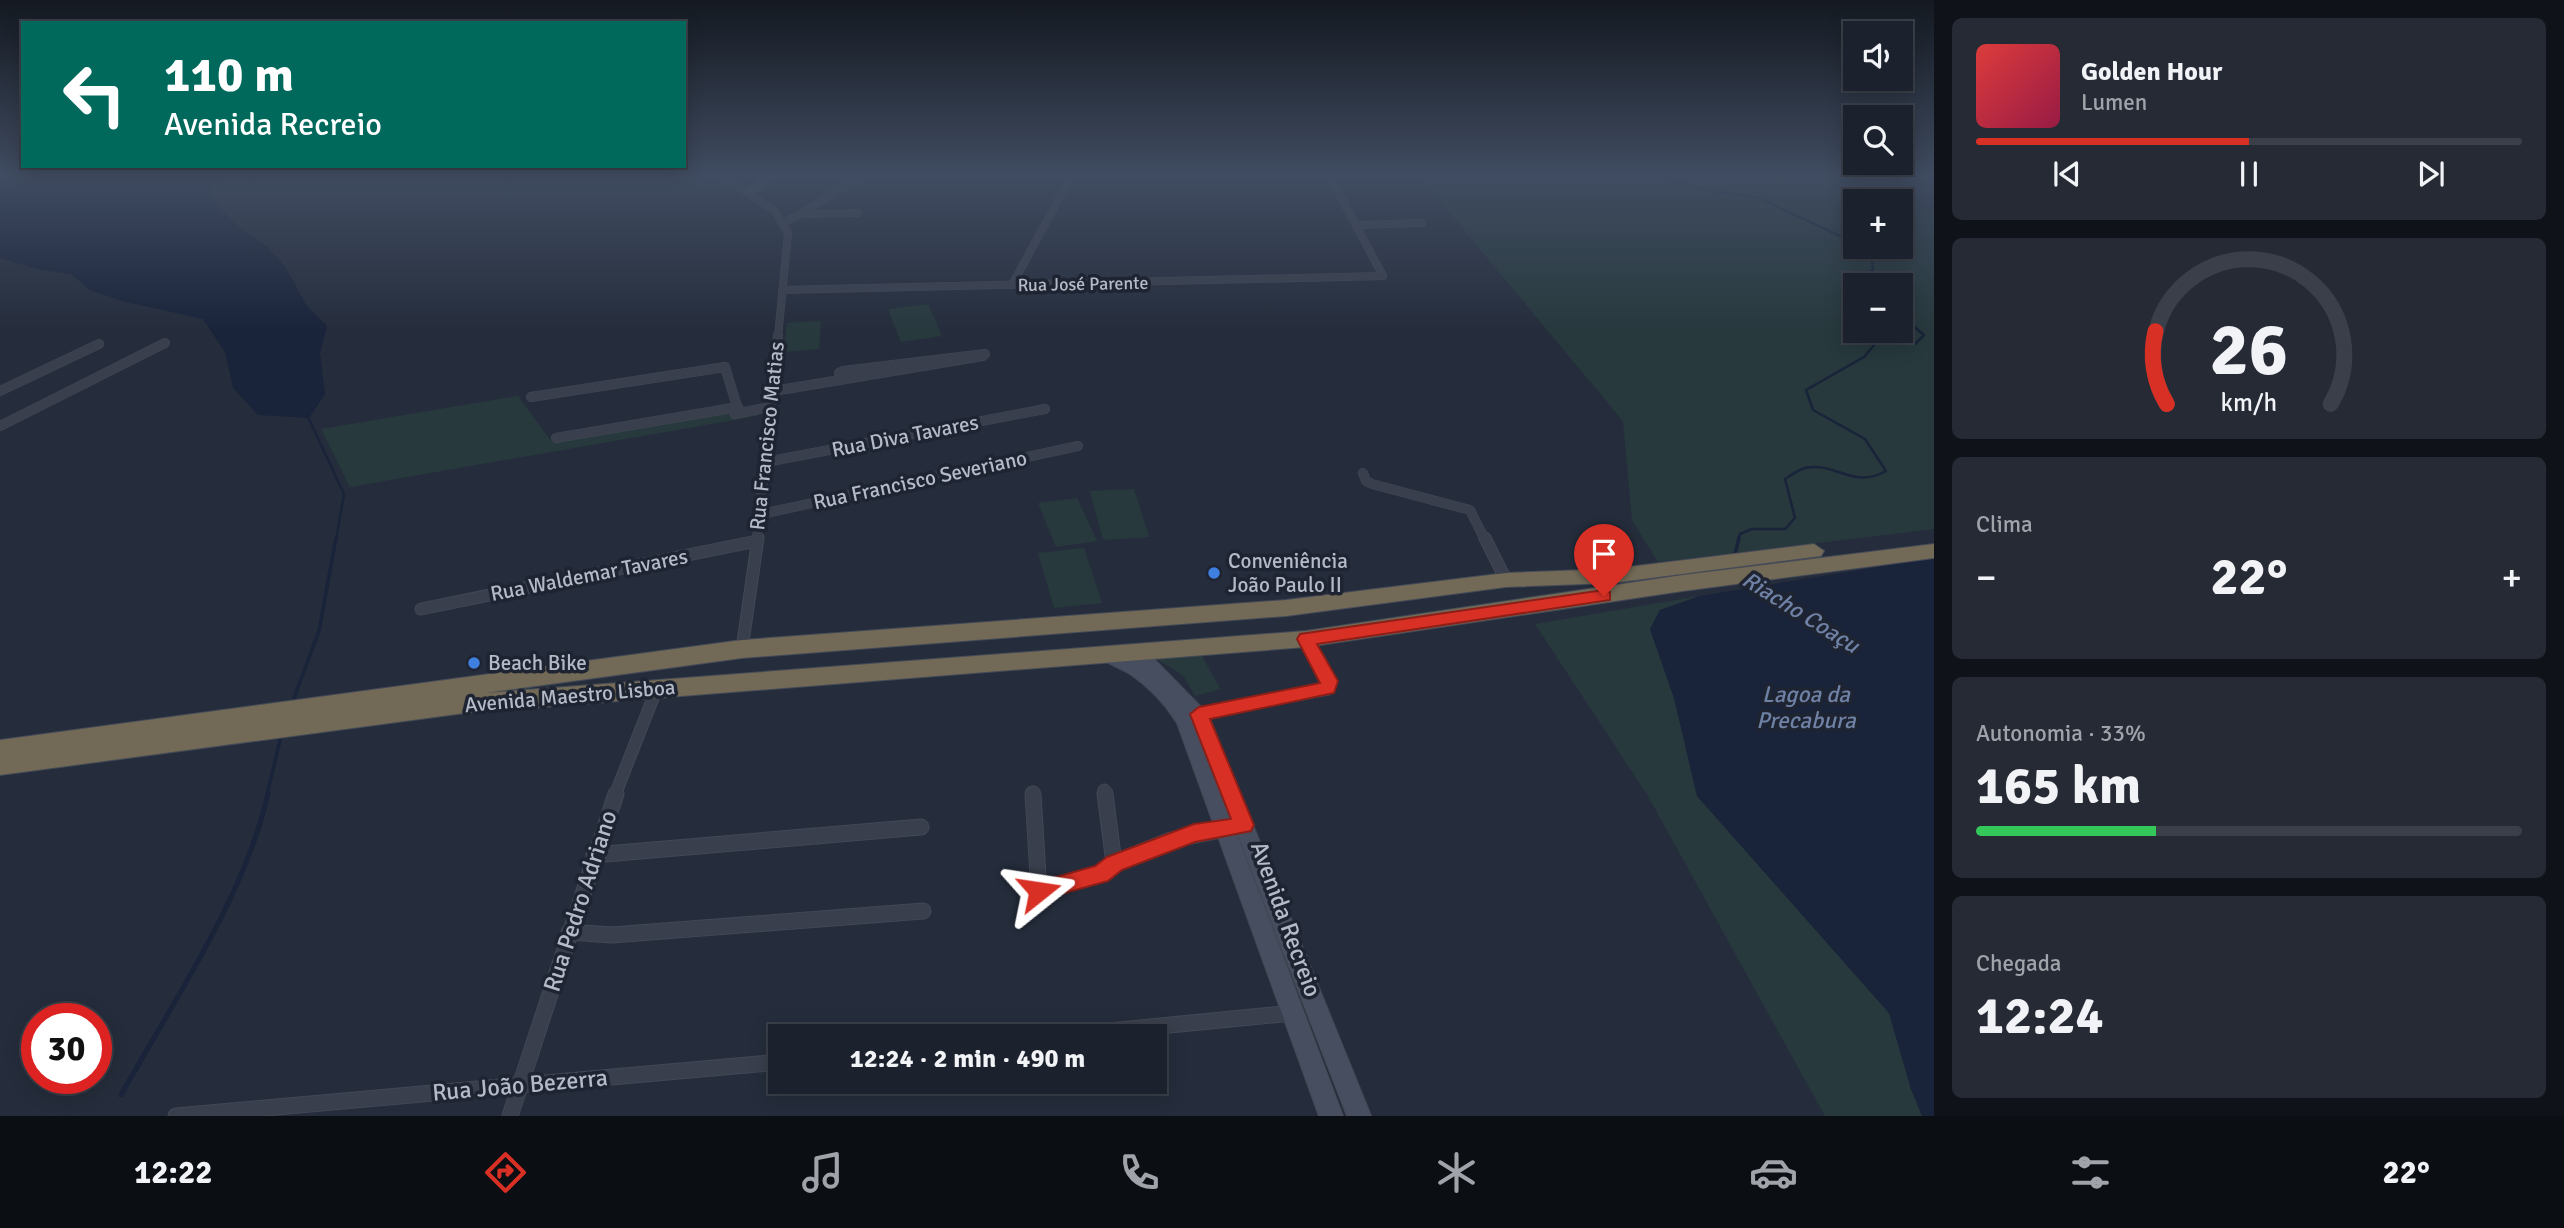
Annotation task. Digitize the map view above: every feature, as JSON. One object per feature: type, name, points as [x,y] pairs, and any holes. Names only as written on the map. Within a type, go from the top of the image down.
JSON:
[{"type":"highway","points":[[1676,576],[1746,559],[1934,538]]},
{"type":"highway","points":[[1676,576],[1765,572],[1934,551]]},
{"type":"highway","name":"Avenida Maestro Lisboa","points":[[1,762],[743,649],[1286,608],[1506,580],[1676,576]]},
{"type":"highway","name":"Avenida Maestro Lisboa","points":[[1,762],[465,704],[1306,639],[1485,614],[1676,576]]},
{"type":"highway","points":[[1456,586],[1484,595],[1490,607],[1485,614]]},
{"type":"highway","points":[[797,677],[785,668],[784,657],[805,643]]},
{"type":"main road","name":"Avenida Recreio","points":[[1142,652],[1149,665],[1199,714],[1293,1013],[1331,1116]]},
{"type":"main road","name":"Avenida Recreio","points":[[1106,654],[1129,665],[1164,693],[1177,708],[1235,827],[1317,1009],[1359,1116]]},
{"type":"street","name":"Rua Francisco Matias","points":[[743,649],[761,514],[788,233],[786,227]]},
{"type":"street","points":[[1013,285],[1044,227]]},
{"type":"street","name":"Rua José Parente","points":[[782,290],[1383,276],[1357,227]]},
{"type":"street","points":[[0,426],[165,343]]},
{"type":"street","points":[[0,391],[99,344]]},
{"type":"street","points":[[771,391],[839,380],[983,356],[985,354],[843,371],[839,373],[839,380]]},
{"type":"street","points":[[531,397],[725,367],[738,410]]},
{"type":"street","points":[[556,438],[770,407]]},
{"type":"street","name":"Rua Diva Tavares","points":[[766,462],[1045,409]]},
{"type":"street","points":[[662,428],[738,410]]},
{"type":"street","name":"Rua Francisco Severiano","points":[[761,514],[1078,446]]},
{"type":"street","points":[[1363,473],[1366,481],[1372,484],[1470,510],[1506,580]]},
{"type":"street","name":"Rua Waldemar Tavares","points":[[421,609],[757,541]]},
{"type":"street","points":[[1199,714],[1328,688],[1329,681],[1306,639]]},
{"type":"street","name":"Rua Pedro Adriano","points":[[510,1116],[594,855],[657,688]]},
{"type":"street","points":[[1104,790],[1114,863]]},
{"type":"street","points":[[1033,793],[1039,891],[1101,874],[1114,863],[1194,833],[1235,827]]},
{"type":"street","points":[[594,855],[921,827]]},
{"type":"street","points":[[569,932],[612,935],[923,911]]},
{"type":"street","points":[[1167,1025],[1317,1009]]},
{"type":"street","name":"Rua João Bezerra","points":[[176,1116],[768,1063]]},
{"type":"shaded area","points":[[1461,227],[1843,227],[1843,259],[1913,259],[1913,227],[1934,227],[1934,529],[1658,562],[1632,520],[1623,421]]},
{"type":"shaded area","points":[[928,304],[942,336],[901,342],[888,309]]},
{"type":"shaded area","points":[[821,321],[819,349],[783,352],[787,323]]},
{"type":"shaded area","points":[[518,396],[551,441],[757,406],[757,416],[350,487],[321,429]]},
{"type":"shaded area","points":[[1134,489],[1149,537],[1103,540],[1090,491]]},
{"type":"shaded area","points":[[1077,498],[1097,541],[1056,547],[1038,503]]},
{"type":"shaded area","points":[[1084,548],[1102,603],[1054,608],[1038,553]]},
{"type":"shaded area","points":[[1700,596],[1660,610],[1650,629],[1674,698],[1697,796],[1889,1013],[1911,1089],[1922,1116],[1825,1116],[1648,796],[1535,624]]},
{"type":"shaded area","points":[[1201,654],[1220,689],[1195,696],[1184,676],[1158,660],[1163,656]]},
{"type":"water","points":[[0,227],[239,227],[266,246],[284,265],[307,306],[327,326],[320,353],[325,394],[309,418],[258,415],[233,388],[225,352],[203,319],[122,301],[90,290],[71,274],[37,269],[0,258]]},
{"type":"water","name":"Lagoa da Precabura","points":[[1934,558],[1934,1116],[1922,1116],[1911,1089],[1889,1013],[1697,796],[1674,698],[1650,629],[1660,610],[1700,596]]},
{"type":"waterway","name":"Riacho Coaçu","points":[[1821,227],[1843,237]]},
{"type":"waterway","name":"Riacho Coaçu","points":[[1866,273],[1873,270],[1872,259]]},
{"type":"waterway","name":"Riacho Coaçu","points":[[1912,343],[1915,344],[1924,335],[1913,326]]},
{"type":"waterway","name":"Riacho Coaçu","points":[[1738,540],[1740,534],[1752,529],[1785,529],[1795,518],[1785,479],[1800,470],[1826,468],[1864,478],[1886,471],[1865,439],[1813,410],[1806,390],[1864,357],[1876,343]]},
{"type":"waterway","points":[[308,417],[344,494],[336,540]]},
{"type":"waterway","points":[[294,698],[319,631],[336,538]]},
{"type":"waterway","name":"Riacho Coaçu","points":[[1734,558],[1739,538]]},
{"type":"waterway","name":"Riacho Coaçu","points":[[1750,579],[1764,588]]},
{"type":"waterway","points":[[267,795],[280,740]]},
{"type":"waterway","points":[[121,1095],[225,910],[257,833],[268,794]]},
{"type":"place","name":"Conveniência João Paulo II","points":[[1214,573]]},
{"type":"place","name":"Beach Bike","points":[[474,663]]},
{"type":"route","points":[[1039,891],[1101,874],[1114,863],[1171,840],[1194,833],[1244,825],[1199,714],[1328,688],[1329,681],[1306,639],[1604,596]]}]
